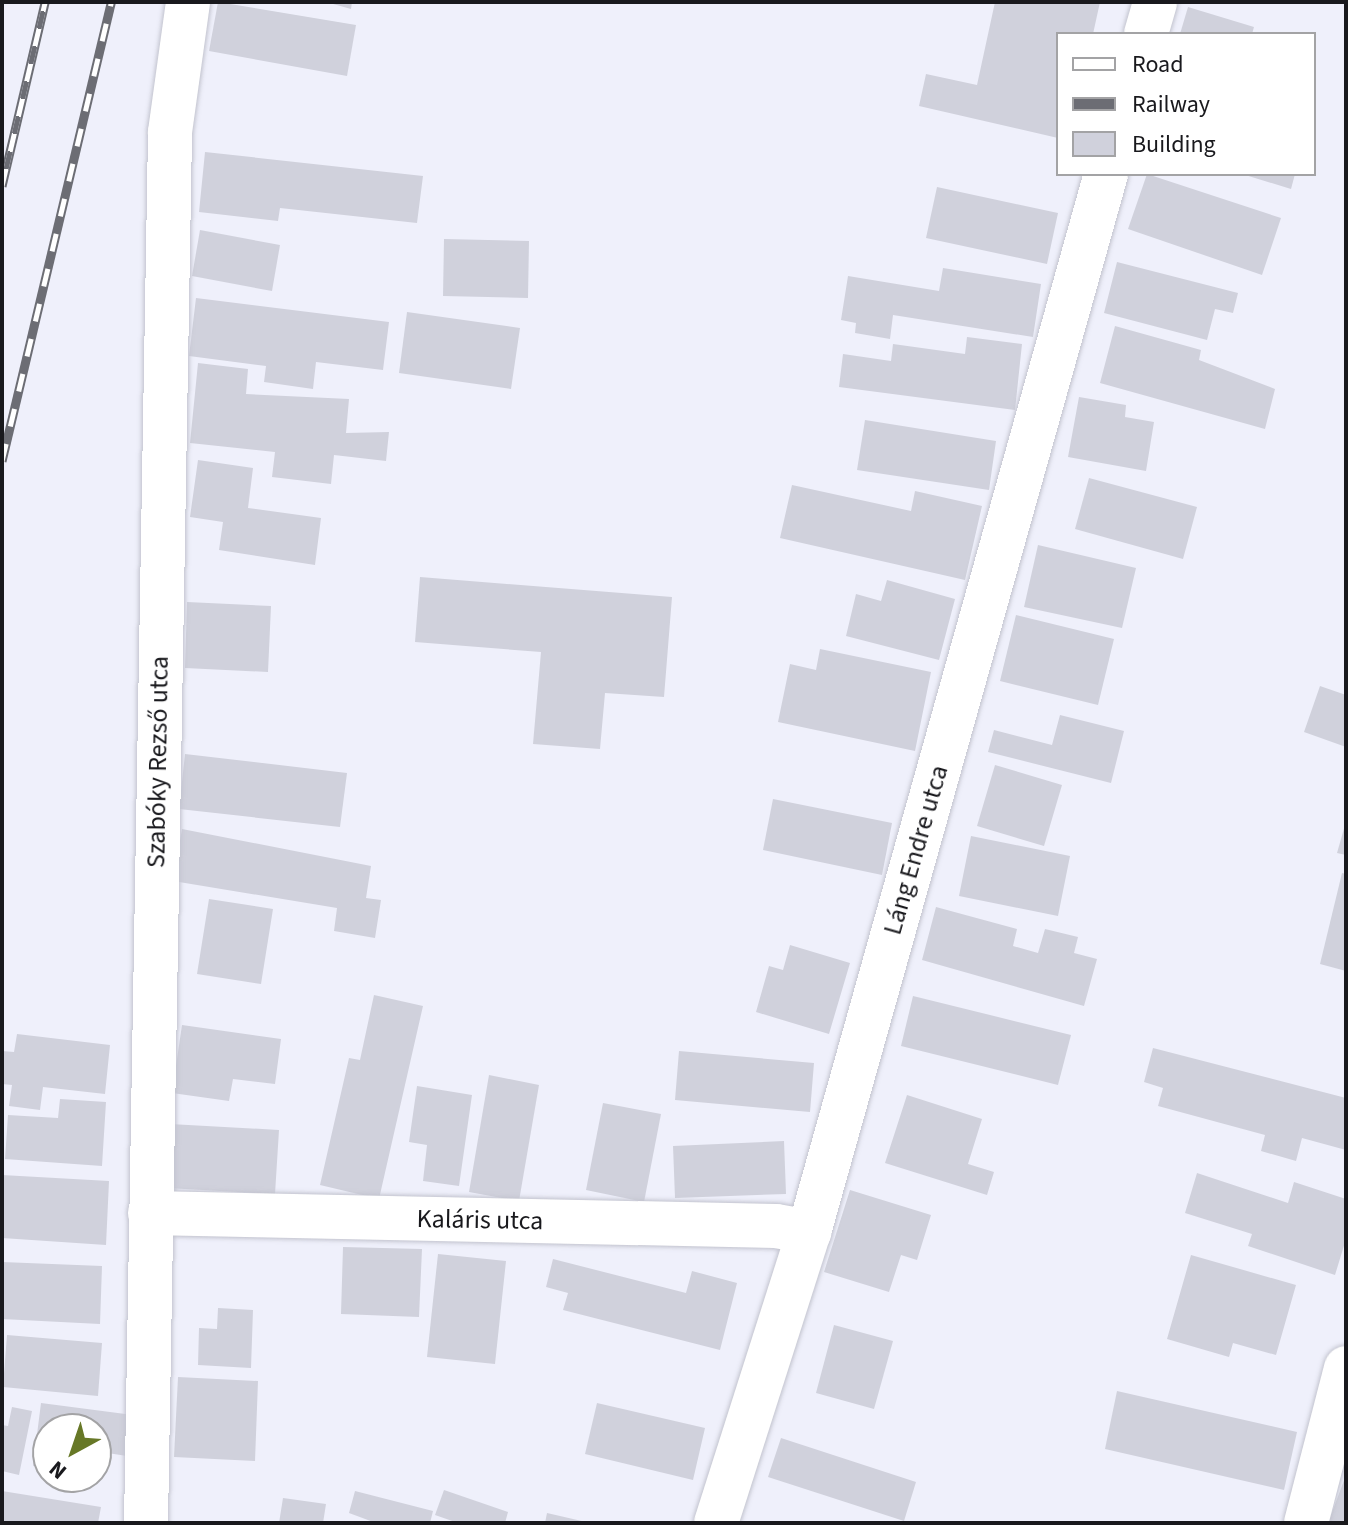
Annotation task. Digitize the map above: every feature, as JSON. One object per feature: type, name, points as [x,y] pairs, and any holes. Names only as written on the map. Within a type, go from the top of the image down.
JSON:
[{"type":"street","name":"Szabóky Rezső utca","points":[[146,1523],[170,132],[188,2]]},
{"type":"street","points":[[1147,32],[1155,2]]},
{"type":"street","name":"Láng Endre utca","points":[[716,1523],[809,1232],[1105,176]]},
{"type":"street","name":"Kaláris utca","points":[[150,1213],[776,1226],[809,1232]]},
{"type":"street","points":[[1306,1523],[1346,1368]]},
{"type":"building","points":[[218,2],[356,25],[347,76],[209,51]]},
{"type":"building","points":[[326,2],[352,2],[351,9]]},
{"type":"building","points":[[995,2],[1100,2],[1093,32],[1056,32],[1056,138],[919,106],[926,74],[977,85]]},
{"type":"building","points":[[1188,7],[1254,27],[1253,32],[1181,32]]},
{"type":"building","points":[[205,152],[423,176],[417,223],[280,208],[278,221],[199,212]]},
{"type":"building","points":[[1146,176],[1281,218],[1262,275],[1128,229]]},
{"type":"building","points":[[1249,176],[1294,176],[1291,189]]},
{"type":"building","points":[[937,187],[1058,213],[1047,264],[926,238]]},
{"type":"building","points":[[200,230],[280,245],[272,291],[192,276]]},
{"type":"building","points":[[444,239],[529,241],[528,298],[443,296]]},
{"type":"building","points":[[1117,262],[1238,293],[1233,313],[1215,309],[1207,340],[1104,313]]},
{"type":"building","points":[[943,268],[1041,284],[1033,337],[893,315],[890,339],[855,333],[856,323],[841,320],[848,276],[939,291]]},
{"type":"building","points":[[196,298],[389,322],[383,370],[316,362],[313,389],[264,382],[266,366],[189,356]]},
{"type":"building","points":[[407,312],[520,328],[511,389],[399,373]]},
{"type":"building","points":[[1115,326],[1201,350],[1199,360],[1275,389],[1265,429],[1100,383]]},
{"type":"building","points":[[967,337],[1022,344],[1015,410],[839,387],[843,354],[891,361],[893,344],[965,354]]},
{"type":"building","points":[[198,363],[248,369],[246,394],[349,399],[346,433],[389,432],[386,461],[334,455],[331,484],[272,477],[275,452],[190,443]]},
{"type":"building","points":[[1079,397],[1126,405],[1125,417],[1154,422],[1146,471],[1068,457]]},
{"type":"building","points":[[865,420],[996,441],[989,490],[857,470]]},
{"type":"building","points":[[198,460],[253,468],[248,508],[321,518],[315,565],[219,550],[223,522],[190,517]]},
{"type":"building","points":[[1089,478],[1197,507],[1183,559],[1075,529]]},
{"type":"building","points":[[792,485],[911,511],[915,491],[982,506],[965,580],[780,538]]},
{"type":"building","points":[[1038,545],[1136,568],[1122,628],[1024,607]]},
{"type":"building","points":[[420,577],[672,597],[664,697],[605,693],[600,749],[533,744],[541,652],[415,642]]},
{"type":"building","points":[[887,580],[955,599],[939,660],[846,636],[856,594],[881,601]]},
{"type":"building","points":[[187,602],[271,606],[268,672],[185,668]]},
{"type":"building","points":[[1016,615],[1114,639],[1098,705],[1000,681]]},
{"type":"building","points":[[820,649],[931,672],[915,751],[778,722],[790,664],[816,670]]},
{"type":"building","points":[[1320,686],[1346,695],[1346,747],[1304,732]]},
{"type":"building","points":[[1060,715],[1124,731],[1111,783],[988,752],[994,730],[1052,745]]},
{"type":"building","points":[[185,754],[347,773],[340,827],[179,809]]},
{"type":"building","points":[[995,765],[1062,785],[1044,846],[977,826]]},
{"type":"building","points":[[773,799],[892,823],[882,875],[763,850]]},
{"type":"building","points":[[1346,825],[1346,855],[1337,853]]},
{"type":"building","points":[[182,829],[371,866],[366,898],[381,900],[375,938],[334,931],[337,908],[173,881]]},
{"type":"building","points":[[971,836],[1070,856],[1058,916],[959,896]]},
{"type":"building","points":[[1342,873],[1346,874],[1346,971],[1320,964]]},
{"type":"building","points":[[209,899],[273,909],[261,984],[197,974]]},
{"type":"building","points":[[936,907],[1017,929],[1013,946],[1038,953],[1045,929],[1078,937],[1074,953],[1097,959],[1084,1006],[922,960]]},
{"type":"building","points":[[790,945],[850,963],[829,1034],[756,1012],[769,966],[783,970]]},
{"type":"building","points":[[374,995],[423,1006],[379,1199],[320,1185],[349,1058],[360,1060]]},
{"type":"building","points":[[913,996],[1071,1035],[1058,1085],[901,1046]]},
{"type":"building","points":[[182,1025],[281,1039],[275,1084],[233,1079],[229,1101],[172,1093]]},
{"type":"building","points":[[17,1034],[110,1045],[105,1094],[43,1087],[40,1110],[9,1106],[12,1085],[2,1084],[2,1051],[14,1052]]},
{"type":"building","points":[[1153,1048],[1346,1098],[1346,1150],[1302,1138],[1296,1161],[1261,1151],[1265,1135],[1158,1106],[1163,1088],[1144,1082]]},
{"type":"building","points":[[679,1051],[814,1063],[810,1112],[675,1100]]},
{"type":"building","points":[[489,1075],[539,1085],[519,1201],[469,1192]]},
{"type":"building","points":[[417,1086],[472,1095],[459,1186],[423,1181],[427,1145],[409,1142]]},
{"type":"building","points":[[907,1095],[982,1119],[968,1164],[994,1172],[987,1195],[885,1163]]},
{"type":"building","points":[[60,1099],[106,1102],[102,1166],[5,1159],[8,1115],[58,1118]]},
{"type":"building","points":[[603,1103],[661,1114],[644,1202],[586,1190]]},
{"type":"building","points":[[170,1124],[279,1130],[275,1194],[167,1188]]},
{"type":"building","points":[[784,1141],[786,1194],[675,1198],[673,1146]]},
{"type":"building","points":[[1197,1173],[1288,1203],[1294,1182],[1346,1199],[1346,1239],[1335,1275],[1248,1246],[1252,1234],[1185,1213]]},
{"type":"building","points":[[2,1175],[109,1181],[106,1245],[2,1238]]},
{"type":"building","points":[[850,1190],[931,1215],[917,1260],[901,1255],[889,1292],[824,1272]]},
{"type":"building","points":[[343,1247],[422,1249],[419,1317],[341,1314]]},
{"type":"building","points":[[438,1254],[506,1261],[495,1364],[427,1357]]},
{"type":"building","points":[[1191,1255],[1296,1285],[1276,1355],[1233,1343],[1229,1357],[1167,1339]]},
{"type":"building","points":[[553,1259],[686,1293],[692,1271],[737,1283],[720,1350],[563,1310],[568,1293],[546,1287]]},
{"type":"building","points":[[2,1262],[102,1266],[100,1324],[2,1319]]},
{"type":"building","points":[[218,1308],[253,1310],[251,1368],[198,1365],[199,1328],[217,1329]]},
{"type":"building","points":[[834,1325],[893,1341],[874,1409],[816,1393]]},
{"type":"building","points":[[7,1335],[102,1343],[98,1396],[3,1387]]},
{"type":"building","points":[[178,1377],[258,1381],[255,1461],[174,1457]]},
{"type":"building","points":[[1117,1391],[1297,1432],[1284,1490],[1105,1449]]},
{"type":"building","points":[[41,1403],[133,1415],[127,1456],[112,1454],[112,1413],[40,1413]]},
{"type":"building","points":[[597,1403],[705,1428],[693,1480],[585,1454]]},
{"type":"building","points":[[12,1407],[32,1411],[19,1475],[2,1471],[2,1425],[8,1426]]},
{"type":"building","points":[[781,1438],[916,1482],[904,1521],[768,1477]]},
{"type":"building","points":[[1346,1475],[1346,1523],[1328,1523]]},
{"type":"building","points":[[444,1490],[508,1512],[505,1523],[458,1523],[435,1515]]},
{"type":"building","points":[[2,1491],[101,1507],[98,1523],[2,1521]]},
{"type":"building","points":[[355,1491],[433,1511],[430,1523],[376,1523],[349,1513]]},
{"type":"building","points":[[283,1498],[326,1504],[323,1523],[279,1523]]},
{"type":"building","points":[[547,1513],[586,1522],[586,1523],[545,1523]]},
{"type":"railway","points":[[2,186],[45,2]]},
{"type":"railway","points":[[2,461],[111,2]]}]
